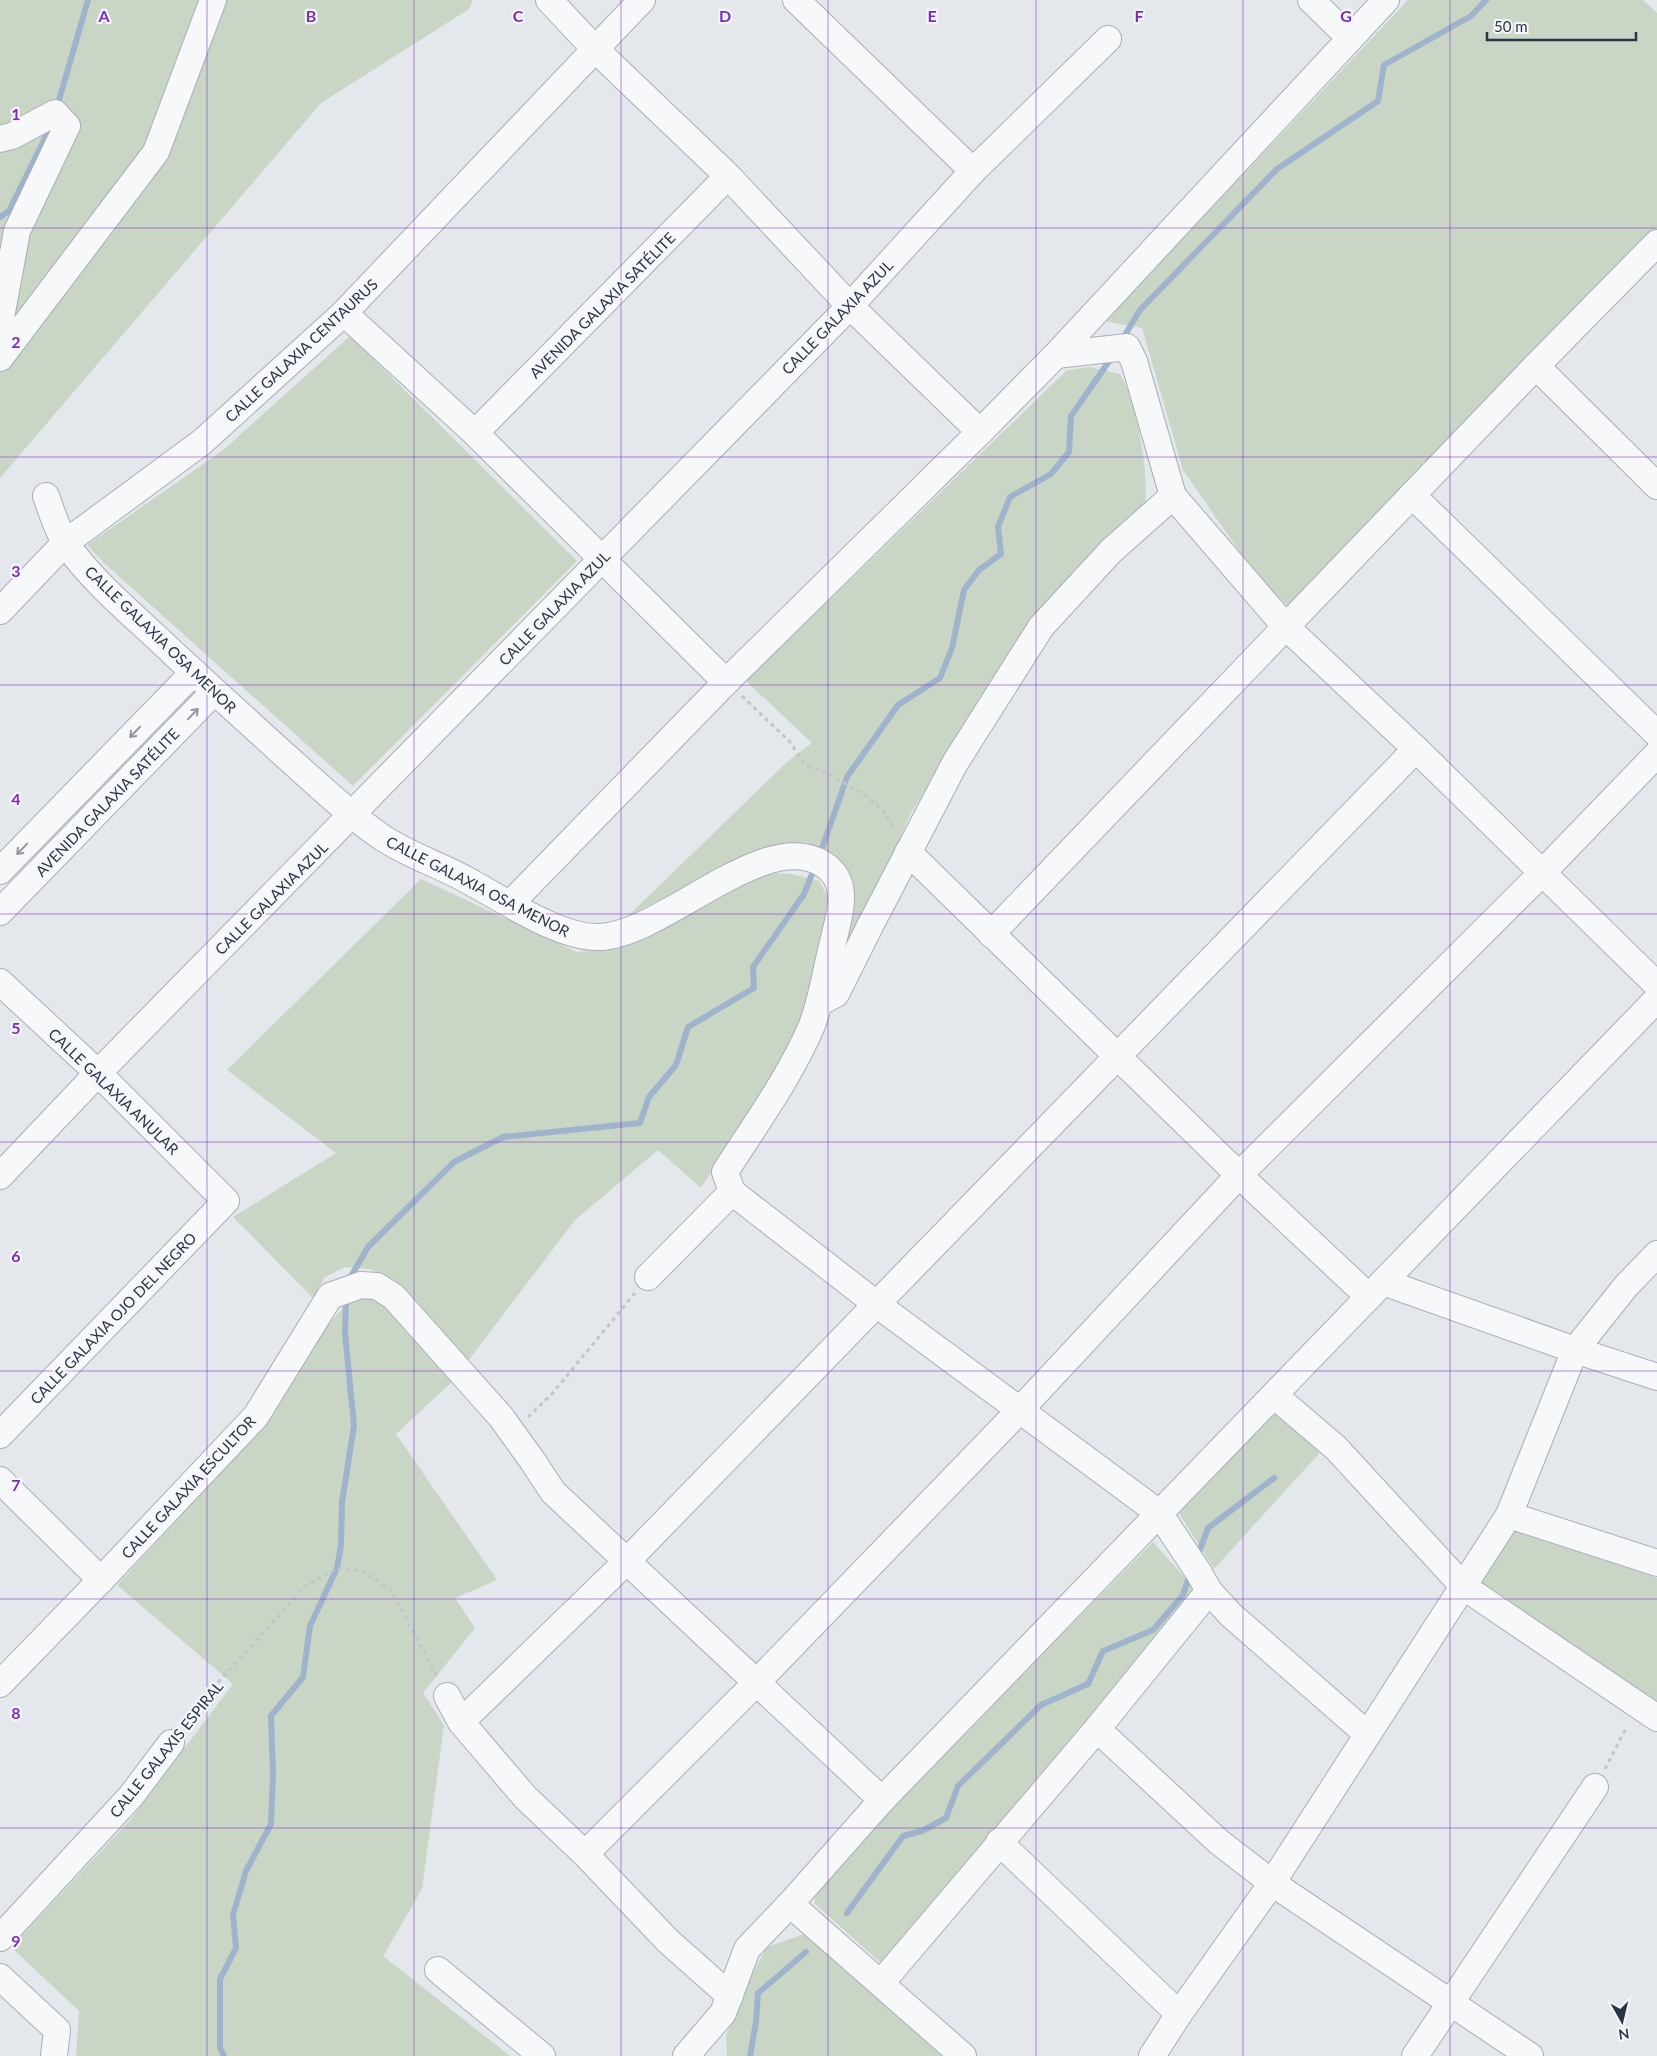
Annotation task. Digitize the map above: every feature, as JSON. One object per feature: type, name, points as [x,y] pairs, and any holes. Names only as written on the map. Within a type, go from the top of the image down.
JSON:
[{"type":"street","points":[[0,358],[156,152],[213,0]]},
{"type":"street","points":[[549,0],[595,49],[728,176],[850,306],[980,432]]},
{"type":"street","name":"CALLE GALAXIA CENTAURUS","points":[[0,611],[65,543],[202,442],[344,313],[642,0]]},
{"type":"street","points":[[796,0],[973,170]]},
{"type":"street","points":[[1311,0],[1350,38]]},
{"type":"street","points":[[510,904],[726,682],[1056,355],[1386,0]]},
{"type":"street","name":"CALLE GALAXIA AZUL","points":[[0,1176],[98,1073],[850,306],[973,170],[1108,39]]},
{"type":"street","points":[[0,139],[12,136],[55,113],[66,126],[16,231],[0,323]]},
{"type":"street","name":"AVENIDA GALAXIA SATÉLITE","points":[[475,433],[728,176]]},
{"type":"street","points":[[991,934],[1285,626],[1657,243]]},
{"type":"street","points":[[344,313],[475,433],[726,682]]},
{"type":"street","points":[[1056,355],[1127,347],[1134,361],[1173,496],[1285,626],[1416,750],[1657,985]]},
{"type":"street","points":[[1536,366],[1657,486]]},
{"type":"street","points":[[1412,495],[1657,734]]},
{"type":"street","name":"CALLE GALAXIA OSA MENOR","points":[[46,496],[65,543],[107,591],[214,692],[352,816],[383,838],[550,924],[579,936],[601,937],[630,932],[749,868],[788,855],[808,857],[826,865],[838,879],[842,893],[840,911],[819,1003],[812,1024],[793,1063],[773,1098],[725,1172],[732,1192]]},
{"type":"street","points":[[819,1003],[836,994],[955,763],[1041,627],[1111,551],[1173,496]]},
{"type":"street","name":"AVENIDA GALAXIA SATÉLITE","points":[[0,871],[194,672]]},
{"type":"street","name":"AVENIDA GALAXIA SATÉLITE","points":[[0,912],[214,692]]},
{"type":"street","points":[[461,1722],[626,1562],[875,1303],[1416,750]]},
{"type":"street","points":[[585,1854],[756,1683],[1020,1410],[1239,1175],[1542,872],[1657,754]]},
{"type":"street","points":[[908,852],[1239,1175],[1376,1289],[1657,1377]]},
{"type":"street","name":"CALLE GALAXIA ANULAR","points":[[0,982],[98,1073],[226,1202]]},
{"type":"street","points":[[686,2056],[723,2014],[747,1948],[790,1904],[882,1800],[1657,999]]},
{"type":"street","points":[[648,1277],[732,1192],[875,1303],[1159,1513],[1199,1572],[1209,1591],[1231,1615],[1367,1734]]},
{"type":"street","name":"CALLE GALAXIA OJO DEL NEGRO","points":[[0,1435],[226,1202]]},
{"type":"street","points":[[1152,2056],[1179,2014],[1272,1883],[1509,1515],[1575,1350],[1626,1286],[1657,1254]]},
{"type":"street","name":"CALLE GALAXIA ESCULTOR","points":[[0,1684],[256,1416],[330,1296],[361,1285],[378,1286],[394,1297],[501,1417],[512,1432]]},
{"type":"street","points":[[1274,1395],[1336,1448],[1464,1587],[1648,1712]]},
{"type":"street","points":[[512,1432],[553,1492],[882,1800]]},
{"type":"street","points":[[0,1480],[101,1580]]},
{"type":"street","points":[[1509,1515],[1657,1563]]},
{"type":"street","points":[[881,1983],[1097,1729],[1209,1591]]},
{"type":"street","points":[[447,1696],[461,1722],[525,1797],[585,1854],[668,1941],[730,1996]]},
{"type":"street","points":[[1097,1729],[1219,1842],[1272,1883],[1530,2056]]},
{"type":"street","name":"CALLE GALAXIS ESPIRAL","points":[[0,1938],[131,1796],[171,1743]]},
{"type":"street","points":[[1415,2056],[1596,1787]]},
{"type":"street","points":[[999,1842],[1179,2014]]},
{"type":"street","points":[[790,1904],[962,2056]]},
{"type":"street","points":[[438,1970],[542,2056]]},
{"type":"street","points":[[0,1977],[57,2030],[54,2056]]},
{"type":"path","points":[[726,682],[790,742],[804,764],[865,795],[883,810],[908,852]]},
{"type":"path","points":[[512,1432],[552,1394],[648,1277]]},
{"type":"path","name":"CALLE GALAXIS ESPIRAL","points":[[171,1743],[211,1690],[302,1588],[337,1568],[363,1571],[391,1590],[447,1696]]},
{"type":"path","points":[[1596,1787],[1648,1712]]},
{"type":"green space","points":[[0,0],[473,0],[469,9],[321,103],[0,478]]},
{"type":"green space","points":[[1408,0],[1643,0],[1657,13],[1657,227],[1291,608],[1262,584],[1183,470],[1142,328],[1105,321]]},
{"type":"green space","points":[[350,336],[577,561],[353,786],[104,563],[87,545],[222,451]]},
{"type":"green space","points":[[1089,367],[1120,374],[1126,387],[1132,402],[1140,438],[1145,475],[1145,505],[1033,621],[911,813],[873,901],[836,975],[852,895],[849,872],[837,858],[806,842],[781,846],[724,868],[628,916],[788,761],[812,743],[746,681],[1067,370]]},
{"type":"green space","points":[[765,873],[791,874],[819,881],[828,897],[828,919],[802,1027],[701,1188],[658,1150],[575,1220],[468,1361],[388,1278],[370,1269],[345,1267],[325,1277],[313,1298],[233,1217],[336,1153],[227,1070],[421,879],[577,952],[616,948]]},
{"type":"green space","points":[[361,1296],[376,1296],[454,1380],[396,1434],[497,1580],[455,1598],[475,1628],[423,1693],[444,1725],[422,1889],[383,1956],[510,2056],[76,2056],[79,2011],[11,1947],[131,1819],[233,1684],[117,1585],[272,1417],[316,1338],[349,1301]]},
{"type":"green space","points":[[1276,1406],[1324,1448],[1214,1569],[1179,1513]]},
{"type":"green space","points":[[1512,1530],[1657,1578],[1657,1701],[1479,1584]]},
{"type":"green space","points":[[1153,1542],[1196,1590],[881,1963],[815,1904],[814,1886]]},
{"type":"green space","points":[[807,1933],[945,2056],[727,2056],[726,2035],[753,1973],[767,1947]]},
{"type":"waterway","points":[[57,107],[88,0]]},
{"type":"waterway","points":[[1122,340],[1140,310],[1277,169],[1378,101],[1384,65],[1471,16],[1486,0]]},
{"type":"waterway","points":[[0,217],[9,211],[51,126]]},
{"type":"waterway","points":[[819,857],[847,777],[898,705],[940,678],[952,648],[964,590],[979,570],[1001,554],[998,527],[1010,497],[1051,474],[1069,452],[1071,416],[1112,357]]},
{"type":"waterway","points":[[349,1280],[368,1247],[454,1162],[503,1137],[640,1123],[649,1097],[676,1065],[688,1027],[754,988],[753,967],[804,894],[815,867]]},
{"type":"waterway","points":[[224,2056],[220,2048],[220,1979],[236,1948],[233,1915],[246,1871],[271,1824],[273,1775],[271,1716],[303,1677],[310,1626],[337,1568],[341,1545],[342,1502],[354,1426],[345,1333],[346,1302]]},
{"type":"waterway","points":[[1199,1552],[1208,1528],[1274,1478]]},
{"type":"waterway","points":[[847,1913],[903,1836],[922,1831],[946,1818],[958,1786],[1041,1705],[1088,1684],[1103,1651],[1153,1630],[1183,1595],[1189,1577]]},
{"type":"waterway","points":[[750,2056],[756,2022],[758,1993],[806,1952]]}]
